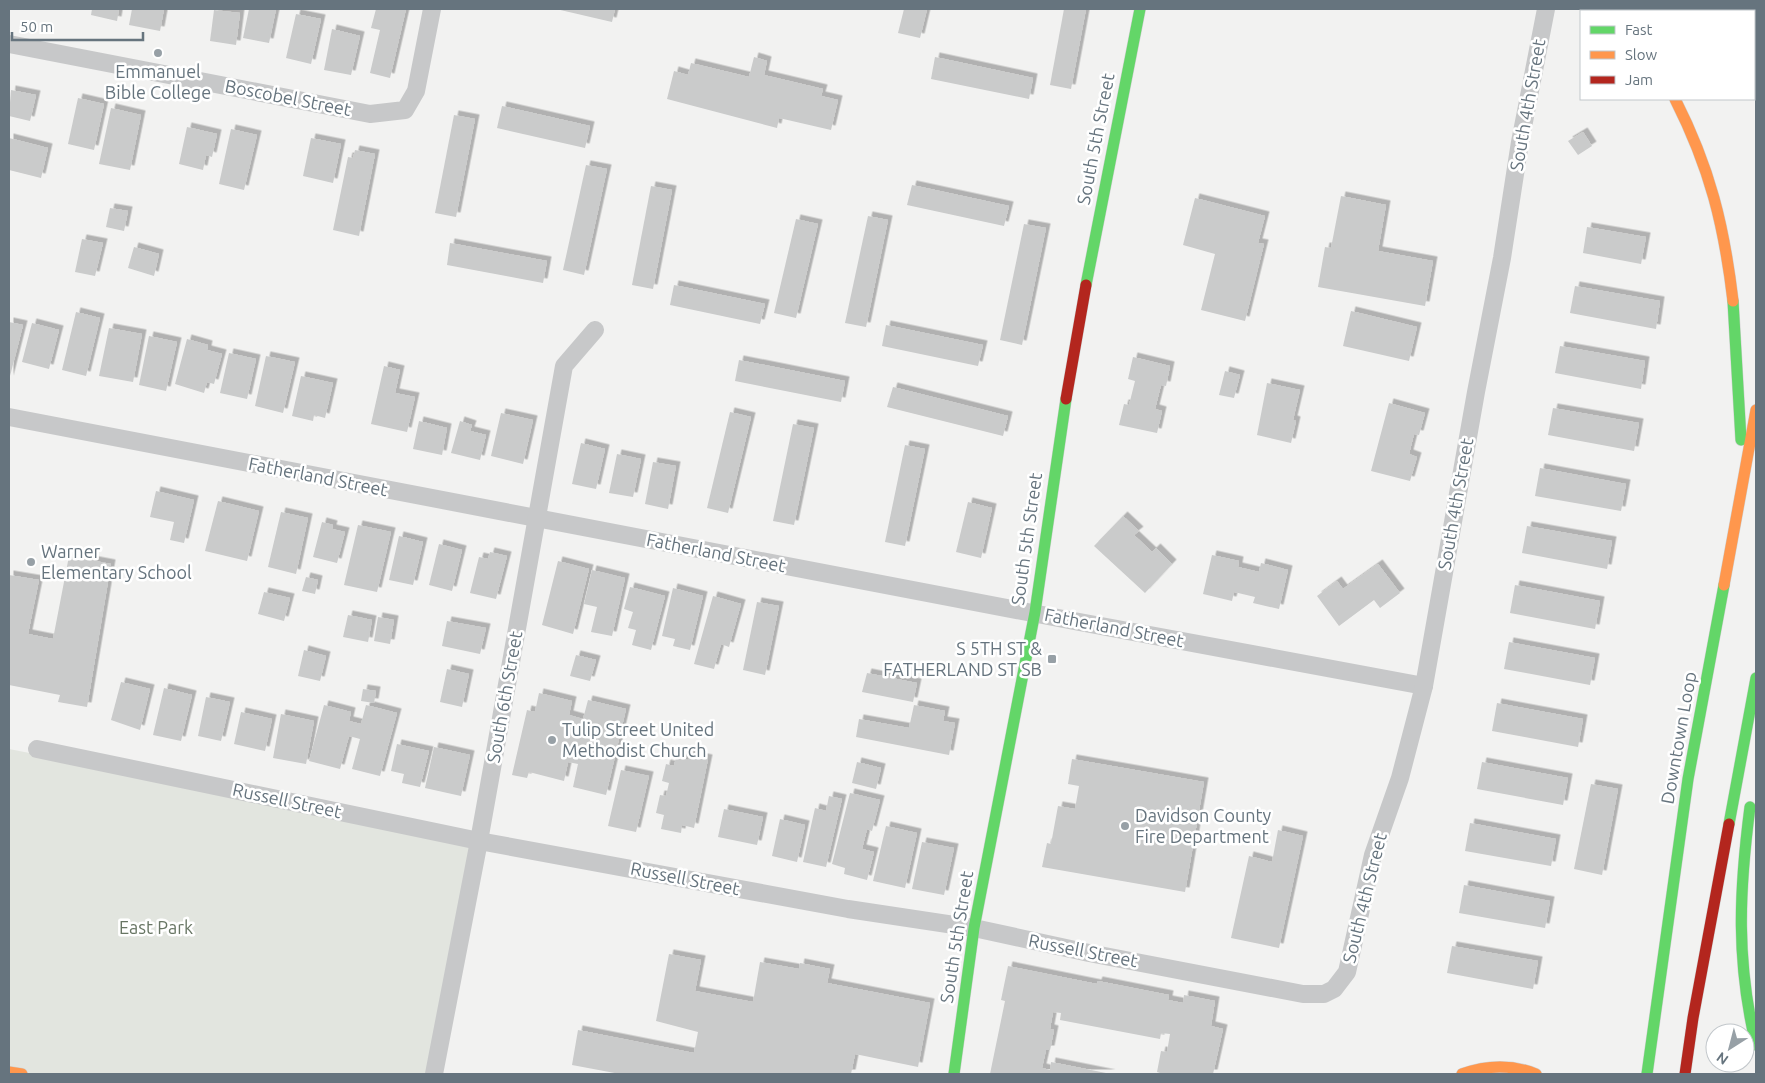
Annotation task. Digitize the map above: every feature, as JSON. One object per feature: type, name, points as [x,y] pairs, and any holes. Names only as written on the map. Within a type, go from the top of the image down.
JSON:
[{"type":"main road","name":"South 5th Street","points":[[954,1074],[974,928],[1035,612],[1055,463],[1078,329],[1140,9]]},
{"type":"main road","points":[[1676,100],[1685,116],[1709,176],[1724,228],[1733,288],[1743,481]]},
{"type":"main road","name":"Downtown Loop","points":[[1646,1074],[1688,779],[1756,410]]},
{"type":"main road","points":[[1685,1074],[1693,1018],[1756,678]]},
{"type":"main road","points":[[1752,792],[1740,878],[1739,946],[1748,1014],[1756,1046]]},
{"type":"main road","points":[[1462,1074],[1484,1067],[1502,1066],[1536,1074]]},
{"type":"main road","points":[[9,1072],[22,1074]]},
{"type":"street","name":"Boscobel Street","points":[[9,44],[370,114],[404,110],[416,91],[432,9]]},
{"type":"street","name":"South 4th Street","points":[[1334,989],[1343,980],[1347,972],[1373,855],[1400,778],[1424,686],[1474,402],[1502,258],[1520,142],[1546,9]]},
{"type":"street","name":"South 6th Street","points":[[434,1074],[479,841],[564,366],[595,330]]},
{"type":"street","name":"Fatherland Street","points":[[9,417],[1424,686]]},
{"type":"street","name":"Russell Street","points":[[37,749],[479,841],[848,909],[974,928],[1089,953],[1303,994],[1324,994],[1334,989]]},
{"type":"green space","name":"East Park","points":[[9,749],[479,841],[433,1074],[9,1074]]},
{"type":"building","points":[[92,9],[119,9],[117,21],[91,15]]},
{"type":"building","points":[[132,9],[164,9],[160,31],[129,25]]},
{"type":"building","points":[[249,9],[276,9],[269,43],[243,38]]},
{"type":"building","points":[[376,9],[406,9],[390,78],[370,73],[380,30],[371,28]]},
{"type":"building","points":[[556,9],[615,9],[612,22]]},
{"type":"building","points":[[904,9],[927,9],[920,38],[898,33]]},
{"type":"building","points":[[1064,9],[1086,9],[1071,89],[1050,85]]},
{"type":"building","points":[[214,10],[240,13],[236,45],[210,41]]},
{"type":"building","points":[[296,14],[321,19],[311,64],[286,58]]},
{"type":"building","points":[[332,29],[360,36],[351,75],[324,70]]},
{"type":"building","points":[[754,57],[767,61],[764,75],[823,89],[821,96],[838,100],[831,130],[779,118],[777,128],[667,99],[674,71],[688,75],[691,63],[749,77]]},
{"type":"building","points":[[935,57],[1033,78],[1029,99],[931,79]]},
{"type":"building","points":[[11,90],[36,95],[30,121],[9,116]]},
{"type":"building","points":[[78,98],[104,104],[94,150],[68,144]]},
{"type":"building","points":[[502,106],[590,126],[585,148],[497,128]]},
{"type":"building","points":[[111,108],[141,115],[130,170],[99,164]]},
{"type":"building","points":[[454,115],[475,119],[456,217],[435,213]]},
{"type":"building","points":[[187,127],[217,134],[212,157],[206,155],[203,170],[179,164]]},
{"type":"building","points":[[231,129],[257,135],[244,190],[219,184]]},
{"type":"building","points":[[1583,132],[1592,146],[1578,155],[1568,141]]},
{"type":"building","points":[[9,138],[48,148],[41,178],[9,170]]},
{"type":"building","points":[[311,138],[341,144],[333,183],[303,176]]},
{"type":"building","points":[[355,150],[375,154],[359,236],[333,230],[348,157],[353,158]]},
{"type":"building","points":[[586,165],[607,169],[584,275],[563,270]]},
{"type":"building","points":[[912,185],[1009,206],[1004,226],[907,205]]},
{"type":"building","points":[[651,186],[672,190],[653,289],[632,285]]},
{"type":"building","points":[[1341,196],[1386,205],[1378,251],[1433,261],[1425,306],[1318,287],[1325,247],[1331,248]]},
{"type":"building","points":[[1195,198],[1265,216],[1258,243],[1264,244],[1245,321],[1201,310],[1215,254],[1183,245]]},
{"type":"building","points":[[110,208],[128,211],[124,231],[106,227]]},
{"type":"building","points":[[868,216],[888,220],[866,327],[845,323]]},
{"type":"building","points":[[796,219],[818,224],[796,318],[774,313]]},
{"type":"building","points":[[1024,224],[1046,228],[1022,345],[1000,340]]},
{"type":"building","points":[[1587,227],[1646,237],[1641,264],[1583,253]]},
{"type":"building","points":[[82,239],[103,243],[95,276],[75,272]]},
{"type":"building","points":[[450,243],[547,261],[543,283],[447,265]]},
{"type":"building","points":[[134,247],[159,254],[154,276],[128,268]]},
{"type":"building","points":[[674,285],[765,304],[760,324],[670,305]]},
{"type":"building","points":[[1575,286],[1660,301],[1656,329],[1570,313]]},
{"type":"building","points":[[1351,311],[1417,327],[1409,361],[1343,346]]},
{"type":"building","points":[[76,312],[100,318],[86,376],[62,370]]},
{"type":"building","points":[[9,322],[23,325],[9,380]]},
{"type":"building","points":[[32,323],[59,330],[49,369],[22,362]]},
{"type":"building","points":[[886,325],[983,345],[978,366],[882,346]]},
{"type":"building","points":[[109,328],[142,334],[133,382],[99,376]]},
{"type":"building","points":[[149,336],[177,342],[166,391],[139,385]]},
{"type":"building","points":[[187,339],[208,345],[207,350],[222,354],[214,384],[207,382],[204,393],[175,384]]},
{"type":"building","points":[[1560,346],[1645,361],[1641,389],[1555,373]]},
{"type":"building","points":[[229,353],[256,359],[247,399],[220,393]]},
{"type":"building","points":[[266,356],[295,362],[283,413],[255,406]]},
{"type":"building","points":[[1133,357],[1170,366],[1166,386],[1161,385],[1155,409],[1162,411],[1157,433],[1119,425],[1124,404],[1129,405],[1135,381],[1128,379]]},
{"type":"building","points":[[739,360],[845,381],[841,402],[735,381]]},
{"type":"building","points":[[384,366],[400,370],[395,393],[415,397],[407,432],[371,424]]},
{"type":"building","points":[[1225,371],[1240,375],[1234,398],[1219,395]]},
{"type":"building","points":[[301,376],[333,383],[325,418],[314,415],[313,421],[292,416]]},
{"type":"building","points":[[1267,383],[1300,390],[1293,420],[1296,421],[1291,443],[1257,435]]},
{"type":"building","points":[[893,387],[1008,416],[1003,436],[887,407]]},
{"type":"building","points":[[1389,403],[1425,413],[1419,435],[1414,434],[1409,454],[1417,457],[1410,481],[1371,471]]},
{"type":"building","points":[[1553,408],[1639,423],[1634,451],[1548,435]]},
{"type":"building","points":[[730,412],[751,417],[728,513],[707,508]]},
{"type":"building","points":[[501,413],[533,420],[523,464],[491,456]]},
{"type":"building","points":[[419,421],[447,428],[442,455],[413,449]]},
{"type":"building","points":[[460,421],[472,425],[470,431],[486,435],[480,460],[451,453]]},
{"type":"building","points":[[793,424],[814,428],[794,525],[773,521]]},
{"type":"building","points":[[581,443],[605,449],[596,489],[572,484]]},
{"type":"building","points":[[905,445],[925,449],[905,546],[885,542]]},
{"type":"building","points":[[617,454],[641,459],[633,497],[609,493]]},
{"type":"building","points":[[653,462],[676,466],[668,509],[645,504]]},
{"type":"building","points":[[1540,468],[1626,484],[1621,511],[1535,496]]},
{"type":"building","points":[[156,491],[194,500],[184,543],[170,540],[174,522],[150,517]]},
{"type":"building","points":[[218,501],[259,511],[247,561],[205,551]]},
{"type":"building","points":[[968,502],[992,508],[981,558],[956,552]]},
{"type":"building","points":[[281,512],[308,518],[296,574],[268,567]]},
{"type":"building","points":[[1123,516],[1139,531],[1134,535],[1152,552],[1156,548],[1172,564],[1145,593],[1094,546]]},
{"type":"building","points":[[322,522],[333,525],[332,529],[345,532],[337,563],[313,557]]},
{"type":"building","points":[[358,525],[391,532],[377,592],[344,585]]},
{"type":"building","points":[[1527,526],[1612,541],[1607,569],[1522,553]]},
{"type":"building","points":[[399,536],[423,542],[413,585],[389,580]]},
{"type":"building","points":[[439,544],[462,550],[452,591],[429,585]]},
{"type":"building","points":[[490,552],[507,556],[496,599],[470,593],[479,557],[488,559]]},
{"type":"building","points":[[1212,555],[1239,561],[1238,567],[1259,572],[1261,563],[1288,570],[1279,609],[1253,603],[1255,597],[1234,592],[1232,601],[1203,594]]},
{"type":"building","points":[[69,556],[111,564],[87,707],[58,702],[60,695],[9,685],[9,575],[39,580],[28,634],[53,639]]},
{"type":"building","points":[[558,561],[589,569],[573,634],[542,625]]},
{"type":"building","points":[[1378,564],[1400,593],[1380,608],[1374,600],[1339,626],[1317,596],[1337,581],[1343,589]]},
{"type":"building","points":[[592,570],[625,578],[612,636],[591,632],[597,607],[584,604]]},
{"type":"building","points":[[306,577],[318,580],[315,594],[302,591]]},
{"type":"building","points":[[1515,585],[1600,601],[1595,629],[1510,613]]},
{"type":"building","points":[[630,587],[665,596],[651,650],[632,645],[636,630],[628,628],[633,612],[624,609]]},
{"type":"building","points":[[673,588],[703,596],[690,650],[673,646],[675,639],[662,636]]},
{"type":"building","points":[[264,592],[290,598],[284,621],[258,614]]},
{"type":"building","points":[[713,596],[741,604],[729,647],[721,644],[714,669],[694,664]]},
{"type":"building","points":[[757,602],[779,606],[765,675],[743,670]]},
{"type":"building","points":[[348,615],[372,620],[368,642],[343,637]]},
{"type":"building","points":[[378,617],[394,620],[390,644],[374,641]]},
{"type":"building","points":[[447,621],[486,628],[480,654],[442,646]]},
{"type":"building","points":[[1509,642],[1595,658],[1590,685],[1504,669]]},
{"type":"building","points":[[304,650],[326,656],[320,681],[298,676]]},
{"type":"building","points":[[576,655],[596,660],[590,681],[570,676]]},
{"type":"building","points":[[447,669],[469,674],[462,707],[440,702]]},
{"type":"building","points":[[867,673],[917,683],[913,702],[862,692]]},
{"type":"building","points":[[121,682],[150,689],[140,730],[111,720]]},
{"type":"building","points":[[164,688],[192,695],[181,741],[153,735]]},
{"type":"building","points":[[363,689],[376,691],[374,703],[361,701]]},
{"type":"building","points":[[539,693],[572,701],[569,715],[583,719],[588,700],[626,709],[606,795],[573,787],[578,764],[568,762],[564,781],[529,772],[527,778],[512,775],[527,710],[535,712]]},
{"type":"building","points":[[206,697],[230,702],[221,741],[198,736]]},
{"type":"building","points":[[1497,703],[1583,719],[1578,747],[1492,731]]},
{"type":"building","points":[[324,705],[351,712],[349,721],[361,724],[366,705],[397,713],[380,776],[352,769],[360,739],[349,736],[340,769],[309,761]]},
{"type":"building","points":[[914,705],[945,711],[943,721],[955,723],[949,755],[856,737],[859,719],[909,728]]},
{"type":"building","points":[[241,712],[272,719],[265,751],[234,744]]},
{"type":"building","points":[[281,714],[314,721],[306,764],[273,758]]},
{"type":"building","points":[[397,744],[429,751],[420,787],[402,783],[404,774],[391,771]]},
{"type":"building","points":[[434,747],[470,755],[461,796],[425,788]]},
{"type":"building","points":[[689,755],[708,759],[694,828],[682,825],[681,833],[661,829],[664,815],[656,813],[660,795],[666,796],[669,783],[662,781],[666,764],[674,766],[676,757],[688,760]]},
{"type":"building","name":"Davidson County Fire Department","points":[[1072,759],[1204,782],[1185,892],[1042,867],[1047,843],[1051,844],[1058,806],[1075,809],[1079,786],[1068,784]]},
{"type":"building","points":[[857,762],[881,768],[876,789],[852,783]]},
{"type":"building","points":[[1482,762],[1568,778],[1563,805],[1477,789]]},
{"type":"building","points":[[621,770],[649,776],[636,832],[608,826]]},
{"type":"building","points":[[1591,784],[1618,789],[1602,875],[1574,869]]},
{"type":"building","points":[[850,793],[880,800],[872,831],[867,829],[862,849],[874,852],[867,880],[844,874],[845,868],[832,864]]},
{"type":"building","points":[[829,796],[842,799],[826,867],[803,862],[815,808],[826,811]]},
{"type":"building","points":[[724,809],[763,817],[757,845],[718,837]]},
{"type":"building","points":[[780,819],[805,825],[797,862],[772,856]]},
{"type":"building","points":[[1470,823],[1556,839],[1551,866],[1465,851]]},
{"type":"building","points":[[886,826],[917,833],[905,888],[873,881]]},
{"type":"building","points":[[1278,830],[1303,836],[1279,948],[1231,938],[1249,856],[1272,862]]},
{"type":"building","points":[[922,842],[954,848],[944,895],[912,889]]},
{"type":"building","points":[[1464,885],[1550,901],[1545,928],[1459,913]]},
{"type":"building","points":[[1452,946],[1538,961],[1533,989],[1447,973]]},
{"type":"building","points":[[669,954],[701,960],[695,991],[753,1002],[760,962],[799,969],[800,963],[830,969],[827,983],[930,1003],[918,1067],[855,1054],[851,1074],[620,1074],[572,1065],[578,1030],[694,1053],[698,1032],[656,1021]]},
{"type":"building","points":[[1008,966],[1097,984],[1098,981],[1169,995],[1168,1000],[1183,1003],[1184,995],[1215,1001],[1211,1026],[1223,1029],[1213,1074],[1163,1074],[1157,1072],[1161,1051],[1167,1052],[1170,1034],[1161,1033],[1160,1039],[1060,1020],[1061,1013],[1053,1012],[1050,1029],[1054,1030],[1050,1050],[1046,1050],[1042,1068],[1050,1070],[1051,1062],[1111,1074],[990,1074],[1005,1001],[1001,1000]]},
{"type":"traffic: fast","points":[[1086,285],[1140,9]]},
{"type":"traffic: fast","points":[[1752,9],[1756,10]]},
{"type":"traffic: fast","points":[[1733,301],[1741,440]]},
{"type":"traffic: fast","points":[[954,1074],[974,928],[1035,612],[1066,399]]},
{"type":"traffic: fast","points":[[1647,1074],[1688,779],[1724,585]]},
{"type":"traffic: fast","points":[[1729,824],[1756,678]]},
{"type":"traffic: fast","points":[[1750,807],[1743,868],[1741,926],[1745,984],[1756,1045]]},
{"type":"traffic: slow","points":[[1675,100],[1698,149],[1714,197],[1725,247],[1733,301]]},
{"type":"traffic: slow","points":[[1724,585],[1756,410]]},
{"type":"traffic: slow","points":[[1462,1074],[1490,1067],[1508,1067],[1536,1074]]},
{"type":"traffic: slow","points":[[9,1072],[22,1074]]},
{"type":"traffic: jam","points":[[1066,399],[1086,285]]},
{"type":"traffic: jam","points":[[1685,1074],[1693,1018],[1729,824]]},
{"type":"place","name":"Emmanuel Bible College","points":[[158,53]]},
{"type":"place","name":"Warner Elementary School","points":[[31,562]]},
{"type":"place","name":"S 5TH ST & FATHERLAND ST SB","points":[[1052,659]]},
{"type":"place","name":"Tulip Street United Methodist Church","points":[[552,740]]},
{"type":"place","name":"Davidson County Fire Department","points":[[1125,826]]}]
